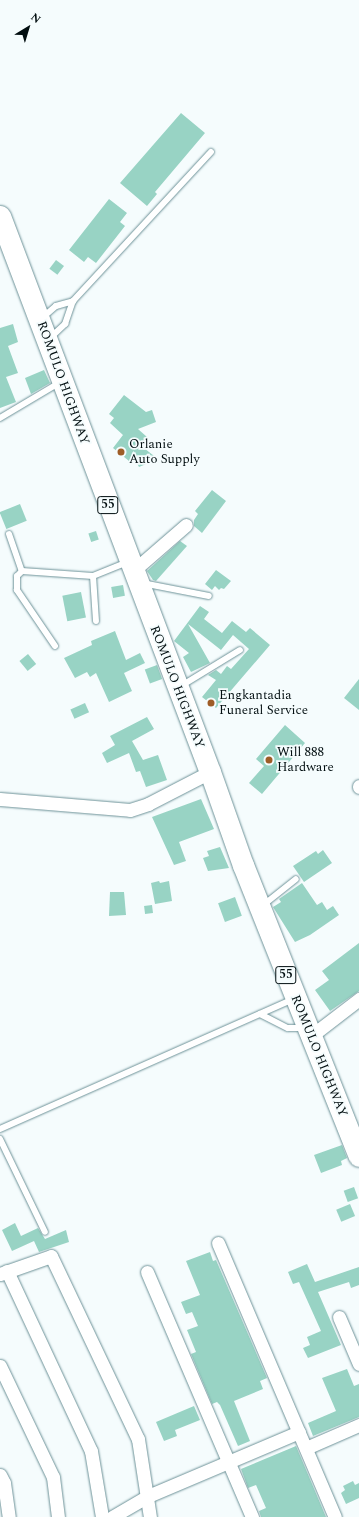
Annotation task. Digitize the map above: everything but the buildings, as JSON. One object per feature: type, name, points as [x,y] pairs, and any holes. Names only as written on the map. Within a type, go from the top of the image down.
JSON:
[{"type":"highway","name":"ROMULO HIGHWAY","points":[[0,216],[4,239],[40,321],[260,908],[359,1156]]},
{"type":"street","points":[[133,572],[186,525]]},
{"type":"street","points":[[0,799],[130,810],[148,804],[210,772]]},
{"type":"street","points":[[310,1032],[359,999]]},
{"type":"street","points":[[218,1243],[335,1517]]},
{"type":"street","points":[[102,1517],[91,1451],[4,1272],[51,1256],[138,1438],[150,1517]]},
{"type":"street","points":[[147,1272],[252,1517]]},
{"type":"street","points":[[339,1318],[359,1364]]},
{"type":"street","points":[[0,1366],[53,1477],[58,1517]]},
{"type":"street","points":[[306,1448],[359,1425]]},
{"type":"street","points":[[112,1517],[148,1496],[228,1464],[300,1432]]},
{"type":"street","points":[[0,1475],[9,1517]]},
{"type":"lane","points":[[47,340],[65,324],[73,301],[211,152]]},
{"type":"lane","points":[[40,321],[56,306],[73,301]]},
{"type":"lane","points":[[0,418],[62,381]]},
{"type":"lane","points":[[9,534],[22,570]]},
{"type":"lane","points":[[22,570],[93,576],[133,572],[209,596]]},
{"type":"lane","points":[[22,570],[17,576],[17,590],[55,646]]},
{"type":"lane","points":[[93,576],[96,621]]},
{"type":"lane","points":[[178,688],[240,650]]},
{"type":"lane","points":[[260,908],[296,879]]},
{"type":"lane","points":[[0,1129],[295,998]]},
{"type":"lane","points":[[260,1014],[288,1028],[310,1032]]},
{"type":"lane","points":[[0,1139],[45,1232]]},
{"type":"place","name":"Orlanie Auto Supply","points":[[121,452]]},
{"type":"place","name":"Engkantadia Funeral Service","points":[[211,703]]},
{"type":"place","name":"Will 888 Hardware","points":[[269,760]]}]
